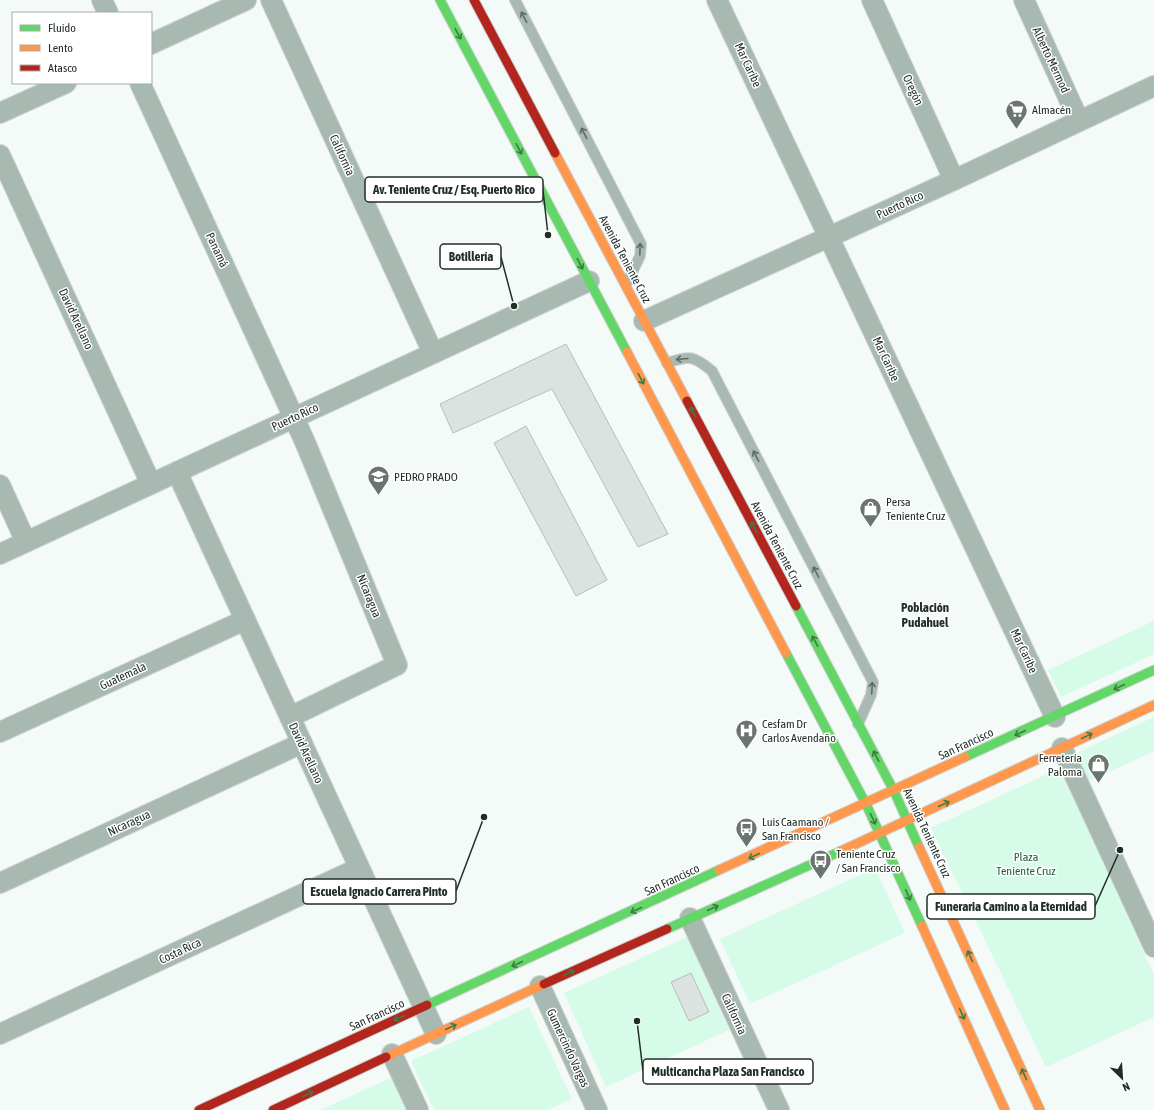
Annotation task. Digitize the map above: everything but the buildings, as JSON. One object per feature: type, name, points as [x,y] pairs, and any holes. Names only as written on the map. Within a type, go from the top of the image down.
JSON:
[{"type":"main road","points":[[440,0],[866,804],[1005,1110]]},
{"type":"main road","name":"Avenida Teniente Cruz","points":[[474,0],[894,790],[1040,1110]]},
{"type":"main road","name":"San Francisco","points":[[199,1110],[1055,717],[1154,670]]},
{"type":"main road","points":[[273,1110],[540,986],[880,834],[1154,705]]},
{"type":"street","points":[[102,0],[108,12]]},
{"type":"street","points":[[152,44],[246,0]]},
{"type":"street","name":"California","points":[[271,0],[433,353]]},
{"type":"street","name":"Mar Caribe","points":[[718,0],[1055,717]]},
{"type":"street","name":"Oregón","points":[[872,0],[954,180]]},
{"type":"street","name":"Alberto Mermod","points":[[1024,0],[1079,121]]},
{"type":"street","points":[[0,114],[64,84]]},
{"type":"street","name":"Panamá","points":[[140,84],[294,418]]},
{"type":"street","name":"Puerto Rico","points":[[644,321],[954,180],[1154,86]]},
{"type":"street","name":"David Arellano","points":[[0,155],[151,484]]},
{"type":"street","name":"Puerto Rico","points":[[0,554],[589,281]]},
{"type":"street","name":"Nicaragua","points":[[290,717],[397,665],[294,418]]},
{"type":"street","name":"David Arellano","points":[[177,472],[436,1034]]},
{"type":"street","points":[[0,485],[26,542]]},
{"type":"street","name":"Guatemala","points":[[0,732],[245,620]]},
{"type":"street","name":"Nicaragua","points":[[0,882],[302,743]]},
{"type":"street","points":[[1062,748],[1154,947]]},
{"type":"street","name":"Costa Rica","points":[[0,1034],[359,868]]},
{"type":"street","name":"California","points":[[690,918],[779,1110]]},
{"type":"street","name":"Gumercindo Vargas","points":[[540,986],[597,1110]]},
{"type":"street","points":[[392,1054],[418,1110]]},
{"type":"lane","points":[[516,0],[641,244],[640,256],[626,285]]},
{"type":"lane","points":[[667,363],[678,359],[697,359],[712,371],[873,682],[872,695],[858,724]]},
{"type":"green space","points":[[1154,621],[1154,654],[1061,697],[1048,670]]},
{"type":"green space","points":[[1154,717],[1154,751],[1088,782],[1075,754]]},
{"type":"green space","name":"Plaza Teniente Cruz","points":[[1060,768],[1154,975],[1154,1017],[1046,1067],[931,828]]},
{"type":"green space","points":[[875,868],[905,933],[750,1004],[720,939]]},
{"type":"green space","points":[[687,937],[729,1030],[606,1087],[564,993]]},
{"type":"green space","points":[[529,1007],[572,1099],[548,1110],[434,1110],[411,1061]]},
{"type":"green space","points":[[393,1077],[408,1110],[320,1110]]},
{"type":"traffic: fast","points":[[440,0],[627,352]]},
{"type":"traffic: fast","points":[[796,606],[894,791],[919,847]]},
{"type":"traffic: fast","points":[[786,653],[866,804],[922,926]]},
{"type":"traffic: fast","points":[[965,757],[1154,670]]},
{"type":"traffic: fast","points":[[667,929],[841,851]]},
{"type":"traffic: fast","points":[[427,1005],[719,870]]},
{"type":"traffic: slow","points":[[555,153],[687,401]]},
{"type":"traffic: slow","points":[[627,352],[786,653]]},
{"type":"traffic: slow","points":[[841,851],[1154,705]]},
{"type":"traffic: slow","points":[[719,870],[965,757]]},
{"type":"traffic: slow","points":[[919,847],[1040,1110]]},
{"type":"traffic: slow","points":[[922,926],[1005,1110]]},
{"type":"traffic: slow","points":[[386,1057],[544,984]]},
{"type":"traffic: jam","points":[[474,0],[555,153]]},
{"type":"traffic: jam","points":[[687,401],[796,606]]},
{"type":"traffic: jam","points":[[544,984],[667,929]]},
{"type":"traffic: jam","points":[[199,1110],[427,1005]]},
{"type":"traffic: jam","points":[[273,1110],[386,1057]]},
{"type":"place","name":"Almacén","points":[[1016,130]]},
{"type":"place","name":"Av. Teniente Cruz / Esq. Puerto Rico","points":[[548,235]]},
{"type":"place","name":"Botillería","points":[[514,306]]},
{"type":"place","name":"PEDRO PRADO","points":[[379,496]]},
{"type":"place","name":"Persa Teniente Cruz","points":[[870,528]]},
{"type":"place","name":"Cesfam Dr Carlos Avendaño","points":[[747,750]]},
{"type":"place","name":"Ferretería Paloma","points":[[1098,784]]},
{"type":"place","name":"Escuela Ignacio Carrera Pinto","points":[[484,817]]},
{"type":"place","name":"Luis Caamano / San Francisco","points":[[746,848]]},
{"type":"place","name":"Funeraria Camino a la Eternidad","points":[[1120,850]]},
{"type":"place","name":"Teniente Cruz / San Francisco","points":[[820,880]]},
{"type":"place","name":"Multicancha Plaza San Francisco","points":[[637,1021]]},
{"type":"district","name":"Población Pudahuel","points":[[925,614]]}]
